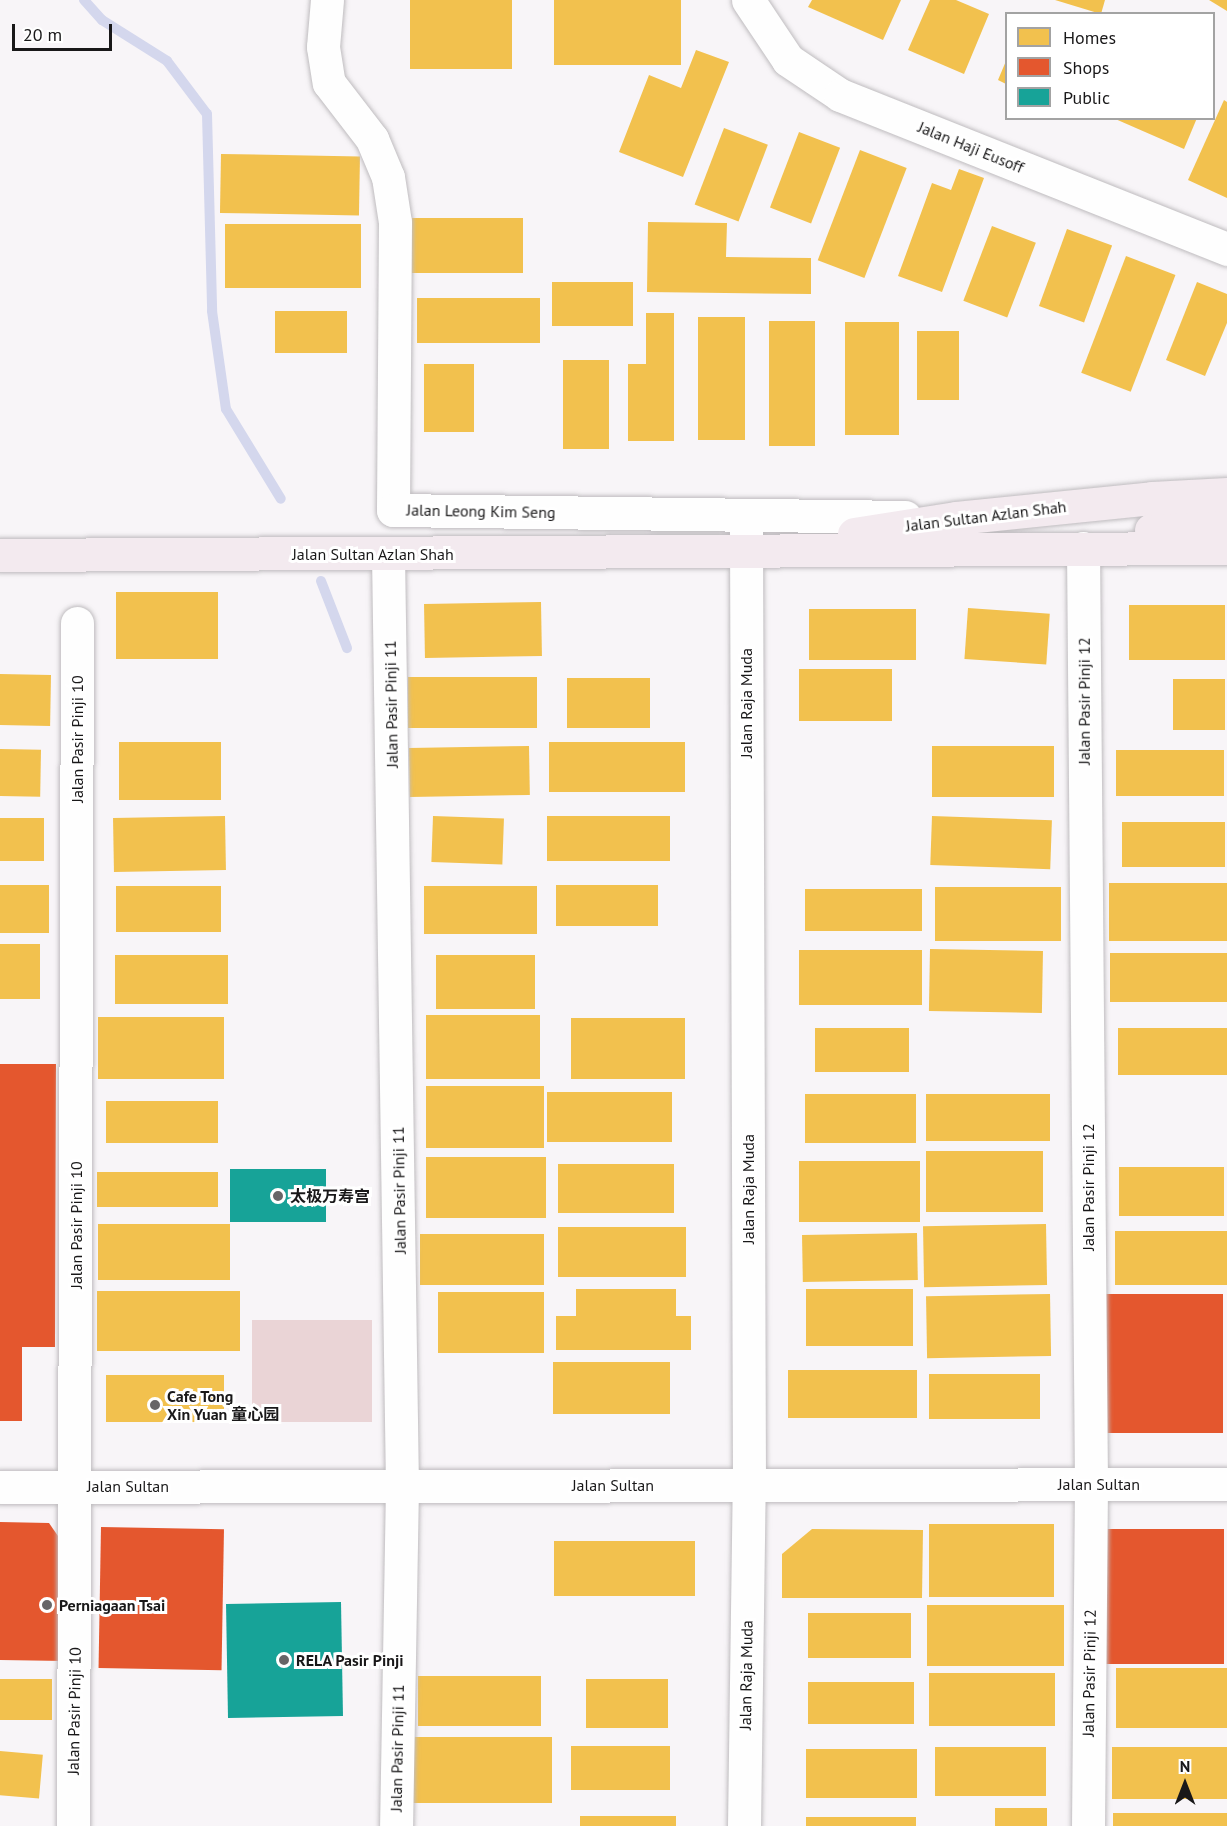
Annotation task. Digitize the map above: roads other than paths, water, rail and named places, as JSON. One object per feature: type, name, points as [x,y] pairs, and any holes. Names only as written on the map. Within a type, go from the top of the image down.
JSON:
[{"type":"main road","name":"Jalan Sultan Azlan Shah","points":[[746,552],[956,518],[1152,498],[1227,494]]},
{"type":"main road","points":[[1083,548],[1147,530],[1227,522]]},
{"type":"main road","name":"Jalan Sultan Azlan Shah","points":[[0,555],[1227,548]]},
{"type":"street","name":"Jalan Leong Kim Seng","points":[[327,0],[323,47],[329,83],[372,139],[388,177],[395,222],[393,510],[956,518]]},
{"type":"street","name":"Jalan Haji Eusoff","points":[[748,0],[788,60],[840,95],[1227,249]]},
{"type":"street","name":"Jalan Raja Muda","points":[[744,1826],[749,1485],[747,515]]},
{"type":"street","name":"Jalan Pasir Pinji 12","points":[[1083,548],[1091,1484],[1088,1826]]},
{"type":"street","name":"Jalan Pasir Pinji 11","points":[[388,554],[402,1486],[396,1826]]},
{"type":"street","name":"Jalan Pasir Pinji 10","points":[[73,1826],[76,1487],[77,623]]},
{"type":"street","name":"Jalan Sultan","points":[[0,1487],[1227,1484]]},
{"type":"waterway","points":[[84,0],[102,20],[167,61],[207,114],[212,311],[226,409],[281,499]]},
{"type":"waterway","points":[[321,581],[347,648]]},
{"type":"place","name":"太极万寿宫","points":[[278,1196]]},
{"type":"place","name":"Cafe Tong Xin Yuan 童心园","points":[[155,1405]]},
{"type":"place","name":"Perniagaan Tsai","points":[[47,1605]]},
{"type":"place","name":"RELA Pasir Pinji","points":[[284,1660]]}]
